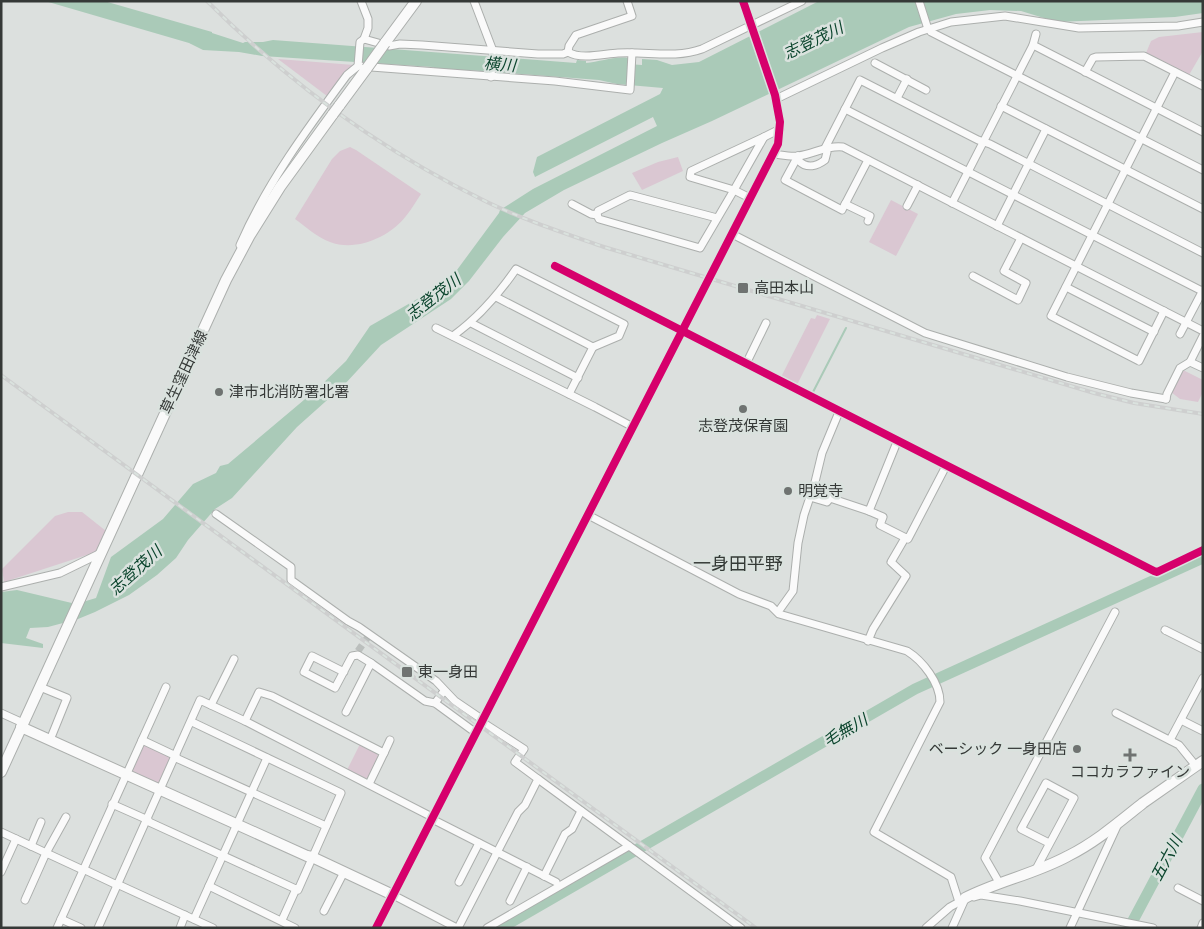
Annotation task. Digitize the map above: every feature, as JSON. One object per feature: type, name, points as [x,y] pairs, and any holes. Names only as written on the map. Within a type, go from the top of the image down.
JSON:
[{"type":"main road","name":"草生窪田津線","points":[[1,772],[226,280],[242,250],[280,187],[337,110],[361,66],[385,43],[416,1]]},
{"type":"main road","points":[[22,725],[50,740],[236,825],[312,857],[393,896]]},
{"type":"main road","points":[[962,900],[1070,856],[1117,825],[1199,764]]},
{"type":"street","points":[[361,1],[368,19],[368,28],[362,41],[361,66]]},
{"type":"street","points":[[474,1],[493,51],[491,76]]},
{"type":"street","points":[[568,52],[568,46],[576,35],[632,16],[627,1]]},
{"type":"street","points":[[376,928],[778,144],[780,130],[776,97],[743,1]]},
{"type":"street","points":[[362,41],[389,46],[400,44],[493,51],[563,54],[568,52],[587,56],[619,52],[690,54],[752,27],[802,1]]},
{"type":"street","points":[[919,1],[931,32],[1203,170]]},
{"type":"street","points":[[776,97],[928,27],[966,20],[1005,16],[1079,28],[1178,26],[1203,22]]},
{"type":"street","points":[[952,203],[1033,45],[1032,42],[1036,34]]},
{"type":"street","points":[[1033,45],[1203,132]]},
{"type":"street","points":[[242,250],[239,246],[246,229],[292,150],[347,74],[361,66],[555,81],[630,90],[632,53]]},
{"type":"street","points":[[1085,72],[1093,58],[1096,57],[1144,56],[1203,86]]},
{"type":"street","points":[[875,63],[926,90]]},
{"type":"street","points":[[1164,311],[1139,361],[1052,316],[1175,72]]},
{"type":"street","points":[[897,98],[907,79]]},
{"type":"street","points":[[798,156],[801,164],[805,165],[816,165],[825,160],[827,156],[825,148],[860,80],[1203,253]]},
{"type":"street","points":[[1001,106],[1203,209]]},
{"type":"street","points":[[845,109],[1202,290],[1180,334]]},
{"type":"street","points":[[997,226],[1046,129]]},
{"type":"street","points":[[750,198],[734,190],[690,177],[691,171],[780,130]]},
{"type":"street","points":[[572,204],[606,221],[700,248],[764,136]]},
{"type":"street","points":[[774,154],[798,156],[825,148],[843,147],[1203,330]]},
{"type":"street","points":[[798,156],[785,180],[842,210],[868,160]]},
{"type":"street","points":[[907,206],[918,185]]},
{"type":"street","points":[[597,215],[598,211],[630,195],[717,218]]},
{"type":"street","points":[[845,204],[868,214]]},
{"type":"street","points":[[732,234],[925,333],[1096,385],[1166,399],[1180,368],[1190,362],[1203,336]]},
{"type":"street","points":[[972,276],[1018,300],[1026,283],[1004,271],[1021,238]]},
{"type":"street","points":[[555,266],[897,442],[1154,571],[1157,572],[1203,550]]},
{"type":"street","points":[[453,336],[471,323],[496,297],[516,269],[624,324],[619,336],[593,347],[569,394]]},
{"type":"street","points":[[1066,287],[1154,332]]},
{"type":"street","points":[[496,297],[593,347]]},
{"type":"street","points":[[471,323],[578,378]]},
{"type":"street","points":[[746,364],[766,323]]},
{"type":"street","points":[[436,328],[633,427]]},
{"type":"street","points":[[1190,362],[1203,368]]},
{"type":"street","points":[[778,612],[792,594],[798,543],[822,453],[839,412]]},
{"type":"street","points":[[869,510],[897,442]]},
{"type":"street","points":[[868,641],[873,629],[906,576],[891,562],[905,538],[908,539],[946,466]]},
{"type":"street","points":[[810,497],[827,502],[830,498],[869,510],[883,517],[880,525],[905,538]]},
{"type":"street","points":[[216,514],[291,567],[291,580],[436,681],[444,691],[482,721],[524,749],[515,762],[741,928]]},
{"type":"street","points":[[588,515],[739,594],[771,606],[779,614],[907,651],[925,666],[941,698],[939,706],[874,832],[951,877],[962,900],[952,928]]},
{"type":"street","points":[[1,587],[60,573],[99,557]]},
{"type":"street","points":[[1000,884],[985,858],[1115,612]]},
{"type":"street","points":[[1165,630],[1203,649]]},
{"type":"street","points":[[344,672],[312,656],[304,672],[335,688],[344,672],[352,656],[358,653],[425,701],[435,703],[476,733]]},
{"type":"street","points":[[211,705],[234,659]]},
{"type":"street","points":[[346,712],[371,663]]},
{"type":"street","points":[[1170,740],[1203,678]]},
{"type":"street","points":[[40,686],[67,698],[50,740]]},
{"type":"street","points":[[57,928],[166,686]]},
{"type":"street","points":[[435,703],[444,691]]},
{"type":"street","points":[[244,721],[259,692],[272,696],[384,753]]},
{"type":"street","points":[[98,928],[192,722],[200,700],[369,784],[556,882]]},
{"type":"street","points":[[1,713],[22,725]]},
{"type":"street","points":[[1116,713],[1179,745],[1199,764]]},
{"type":"street","points":[[1181,720],[1203,731]]},
{"type":"street","points":[[192,722],[341,793],[298,890],[296,889],[282,920]]},
{"type":"street","points":[[142,740],[326,826]]},
{"type":"street","points":[[369,784],[390,740]]},
{"type":"street","points":[[194,919],[267,758]]},
{"type":"street","points":[[393,896],[458,928],[518,812],[524,805],[538,779]]},
{"type":"street","points":[[1035,871],[1074,798],[1046,783],[1022,829],[1049,843]]},
{"type":"street","points":[[112,804],[296,889]]},
{"type":"street","points":[[544,876],[566,834],[572,829],[582,811]]},
{"type":"street","points":[[25,900],[46,853],[66,817]]},
{"type":"street","points":[[31,846],[41,822]]},
{"type":"street","points":[[1070,928],[1117,825]]},
{"type":"street","points":[[1,832],[213,928]]},
{"type":"street","points":[[1,872],[16,839]]},
{"type":"street","points":[[459,882],[479,843]]},
{"type":"street","points":[[487,928],[630,846]]},
{"type":"street","points":[[510,902],[527,867]]},
{"type":"street","points":[[324,911],[344,872]]},
{"type":"street","points":[[209,886],[295,928]]},
{"type":"street","points":[[1178,888],[1203,901]]},
{"type":"street","points":[[980,893],[1150,927]]},
{"type":"street","points":[[926,928],[950,907],[962,900]]},
{"type":"street","points":[[180,928],[185,915]]},
{"type":"street","points":[[61,919],[81,928]]},
{"type":"street","points":[[1201,928],[1203,923]]},
{"type":"shaded area","points":[[1203,32],[1203,51],[1189,75],[1146,53],[1151,41],[1159,37]]},
{"type":"shaded area","points":[[278,59],[354,65],[327,96]]},
{"type":"shaded area","points":[[350,147],[421,194],[399,224],[382,236],[361,244],[340,245],[312,232],[295,219],[332,159],[340,151]]},
{"type":"shaded area","points":[[678,157],[683,171],[642,190],[632,173],[658,162]]},
{"type":"shaded area","points":[[891,200],[918,214],[896,256],[869,242]]},
{"type":"shaded area","points":[[817,315],[830,319],[796,387],[780,379],[811,318],[815,319]]},
{"type":"shaded area","points":[[1183,370],[1203,380],[1203,392],[1198,402],[1180,399],[1171,392]]},
{"type":"shaded area","points":[[68,512],[82,512],[106,531],[96,552],[4,582],[2,569],[55,516]]},
{"type":"shaded area","points":[[144,743],[171,755],[172,758],[161,782],[158,783],[131,771]]},
{"type":"shaded area","points":[[360,744],[376,752],[379,758],[369,778],[363,779],[347,770]]},
{"type":"water","points":[[45,1],[104,1],[212,32],[243,43],[273,40],[576,63],[577,60],[586,61],[586,63],[612,58],[628,58],[628,64],[642,65],[642,59],[657,60],[672,65],[699,62],[819,1],[1203,1],[1203,13],[1175,17],[1057,22],[1021,11],[990,10],[956,14],[909,27],[564,190],[525,213],[503,237],[469,281],[451,299],[381,345],[344,385],[297,427],[232,498],[215,509],[188,540],[176,558],[157,575],[129,595],[95,612],[48,627],[30,628],[26,638],[43,644],[43,648],[1,643],[1,592],[17,590],[76,604],[96,598],[111,557],[163,519],[193,484],[216,473],[220,466],[228,464],[317,389],[346,361],[370,326],[440,286],[454,274],[500,210],[533,189],[657,126],[653,117],[535,177],[533,172],[537,157],[660,94],[663,88],[617,84],[599,80],[262,56],[239,52],[203,50],[189,43]]},
{"type":"waterway","points":[[812,394],[846,328]]},
{"type":"waterway","name":"毛無川","points":[[501,928],[915,689],[1203,558]]},
{"type":"waterway","name":"五六川","points":[[1129,928],[1203,789]]},
{"type":"tunnel","points":[[358,651],[370,634]]},
{"type":"railway","points":[[207,1],[271,60],[338,113],[410,161],[515,215],[604,247],[1094,393],[1134,403],[1203,414]]},
{"type":"railway","points":[[1,375],[756,928]]},
{"type":"cycle path","points":[[376,928],[778,144],[780,122],[775,95],[743,1]]},
{"type":"cycle path","points":[[555,266],[1154,571],[1157,572],[1203,550]]},
{"type":"place","name":"高田本山","points":[[743,288]]},
{"type":"place","name":"津市北消防署北署","points":[[219,392]]},
{"type":"place","name":"志登茂保育園","points":[[743,409]]},
{"type":"place","name":"明覚寺","points":[[788,491]]},
{"type":"place","name":"東一身田","points":[[407,672]]},
{"type":"place","name":"ベーシック 一身田店","points":[[1077,749]]},
{"type":"place","name":"ココカラファイン","points":[[1130,755]]},
{"type":"district","name":"一身田平野","points":[[738,564]]},
{"type":"water label","name":"志登茂川","points":[[813,40]]},
{"type":"water label","name":"横川","points":[[500,64]]},
{"type":"water label","name":"志登茂川","points":[[433,297]]},
{"type":"water label","name":"志登茂川","points":[[135,570]]}]
